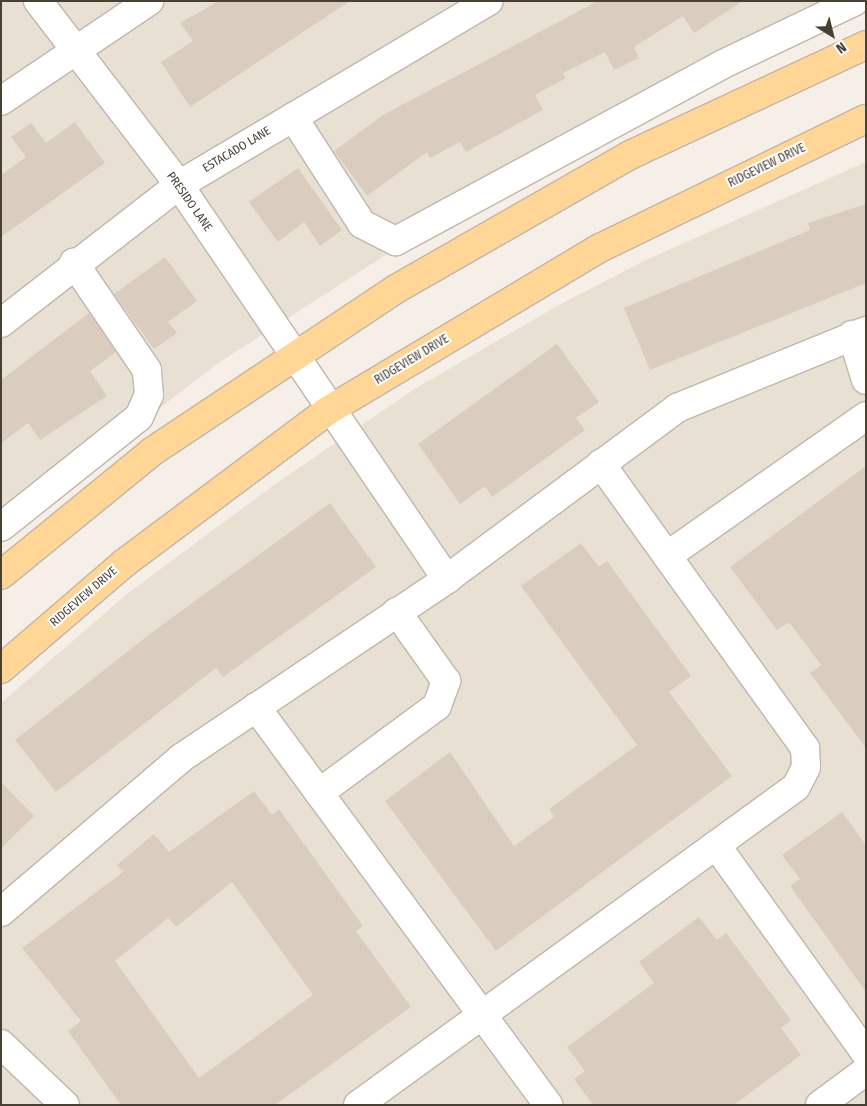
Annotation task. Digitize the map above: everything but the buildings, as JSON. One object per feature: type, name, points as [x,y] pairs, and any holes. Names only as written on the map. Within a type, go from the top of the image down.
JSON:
[{"type":"main road","points":[[1,575],[154,451],[293,355],[396,289],[630,155],[866,45]]},
{"type":"main road","name":"RIDGEVIEW DRIVE","points":[[1,669],[123,564],[330,410],[600,248],[866,119]]},
{"type":"street","name":"PRESIDO LANE","points":[[38,1],[76,47],[179,185],[330,410],[447,579]]},
{"type":"street","points":[[1,101],[76,47],[149,1]]},
{"type":"street","name":"ESTACADO LANE","points":[[1,322],[74,263],[179,185],[489,1]]},
{"type":"street","points":[[293,117],[362,224],[396,241],[721,65],[855,1]]},
{"type":"street","points":[[1,527],[139,417],[149,395],[147,370],[74,263]]},
{"type":"street","points":[[1,912],[181,758],[447,579],[677,408],[859,333],[866,380]]},
{"type":"street","points":[[667,556],[866,416]]},
{"type":"street","points":[[358,1105],[796,787],[806,767],[805,748],[601,464]]},
{"type":"street","points":[[319,793],[437,706],[446,681],[397,612]]},
{"type":"street","points":[[256,707],[548,1105]]},
{"type":"street","points":[[716,845],[866,1054]]},
{"type":"street","points":[[1,1044],[65,1105]]},
{"type":"street","points":[[820,1105],[866,1071]]},
{"type":"shaded area","points":[[1,1],[861,1],[409,240],[217,364],[1,531]]},
{"type":"shaded area","points":[[866,162],[866,1105],[1,1105],[1,703],[127,594],[278,482],[413,390],[555,307],[646,260]]}]
